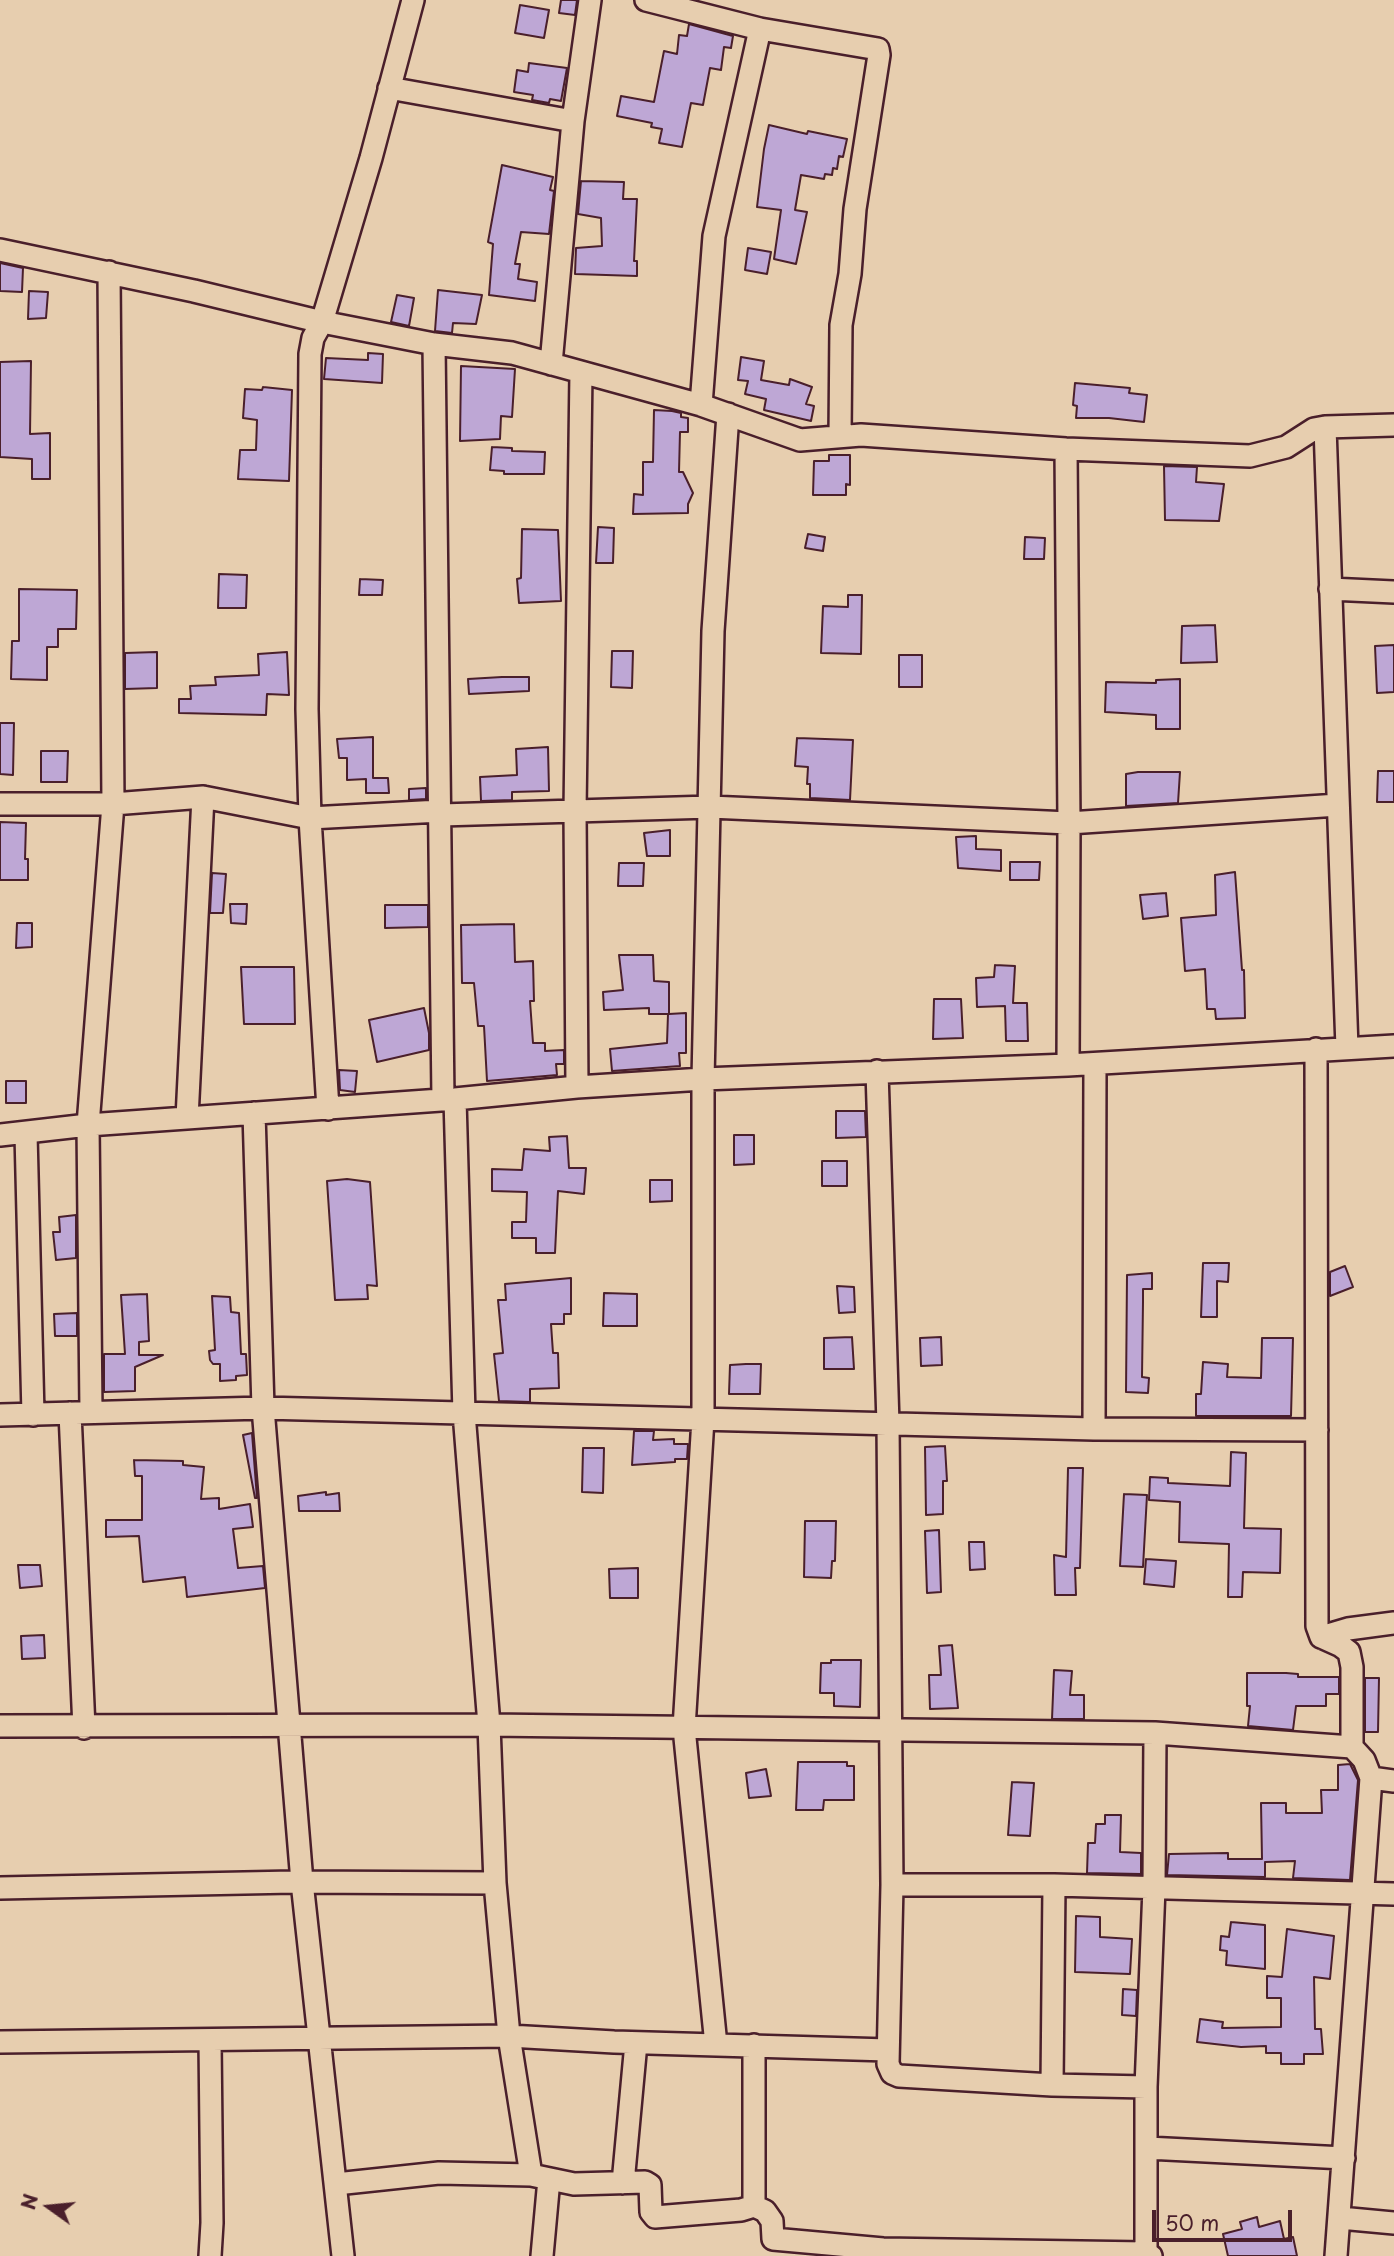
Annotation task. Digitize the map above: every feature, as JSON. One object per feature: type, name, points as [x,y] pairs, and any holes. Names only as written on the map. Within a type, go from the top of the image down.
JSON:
[{"type":"street","points":[[328,1109],[310,818],[307,709],[310,354],[413,0]]},
{"type":"street","points":[[551,364],[573,121],[590,0]]},
{"type":"street","points":[[646,0],[760,29],[878,49],[841,326],[840,436]]},
{"type":"street","points":[[701,405],[714,236],[760,29]]},
{"type":"street","points":[[389,88],[573,121]]},
{"type":"street","points":[[0,250],[109,272],[321,322],[434,344],[512,353],[701,405],[800,440],[861,435],[1066,449],[1250,456],[1286,447],[1314,429],[1394,425]]},
{"type":"street","points":[[84,1728],[80,1413],[88,1125],[113,804],[109,272]]},
{"type":"street","points":[[434,344],[441,813],[449,1099],[464,1413],[489,1725],[495,1883],[509,2036],[540,2177],[542,2256]]},
{"type":"street","points":[[577,1087],[575,811],[581,372]]},
{"type":"street","points":[[716,2045],[684,1728],[703,1419],[703,1079],[713,631],[728,414]]},
{"type":"street","points":[[1325,427],[1347,1048]]},
{"type":"street","points":[[1066,449],[1068,1065]]},
{"type":"street","points":[[1330,589],[1394,592]]},
{"type":"street","points":[[187,1118],[203,797]]},
{"type":"street","points":[[0,803],[113,804],[203,797],[310,818],[710,807],[1069,823],[1338,805]]},
{"type":"street","points":[[0,1135],[88,1125],[328,1109],[577,1087],[703,1079],[1095,1064],[1394,1046]]},
{"type":"street","points":[[1316,1049],[1317,1626],[1321,1637],[1341,1646],[1349,1653],[1352,1667],[1352,1747],[1364,1760],[1371,1778],[1336,2256]]},
{"type":"street","points":[[1094,1429],[1095,1064]]},
{"type":"street","points":[[877,1072],[888,1423],[892,1885],[888,2064],[892,2073],[899,2076],[1052,2085],[1146,2087]]},
{"type":"street","points":[[254,1113],[263,1408],[302,1882],[343,2256]]},
{"type":"street","points":[[26,1134],[33,1415]]},
{"type":"street","points":[[0,1415],[263,1408],[1094,1429],[1317,1430]]},
{"type":"street","points":[[1321,1637],[1348,1629],[1394,1623]]},
{"type":"street","points":[[0,1726],[84,1728],[489,1725],[1155,1733],[1352,1747]]},
{"type":"street","points":[[336,2184],[439,2173],[540,2177],[574,2184],[645,2182],[649,2185],[651,2212],[655,2217],[741,2210],[754,2206],[765,2211],[772,2221],[773,2248],[883,2252],[1148,2254],[1146,2087],[1154,1888],[1155,1733]]},
{"type":"street","points":[[1371,1778],[1394,1781]]},
{"type":"street","points":[[0,1888],[302,1882],[495,1883]]},
{"type":"street","points":[[892,1885],[1054,1885],[1362,1891],[1394,1894]]},
{"type":"street","points":[[1052,2085],[1054,1885]]},
{"type":"street","points":[[0,2042],[509,2036],[888,2050]]},
{"type":"street","points":[[209,2256],[212,2223],[210,2041]]},
{"type":"street","points":[[623,2183],[636,2042]]},
{"type":"street","points":[[754,2045],[754,2206]]},
{"type":"street","points":[[1147,2148],[1344,2158]]},
{"type":"street","points":[[1340,2218],[1394,2223]]},
{"type":"building","points":[[561,0],[577,0],[575,15],[559,13]]},
{"type":"building","points":[[520,5],[549,10],[544,38],[515,33]]},
{"type":"building","points":[[689,24],[733,36],[731,48],[724,47],[721,70],[710,68],[703,105],[691,103],[682,147],[659,143],[662,129],[651,127],[652,123],[617,116],[621,96],[654,102],[664,51],[677,54],[679,35],[687,36]]},
{"type":"building","points":[[529,63],[567,68],[561,101],[550,99],[549,103],[532,100],[533,95],[514,92],[517,70],[528,72]]},
{"type":"building","points":[[769,125],[807,134],[808,131],[847,139],[843,157],[839,156],[837,169],[833,168],[832,175],[825,174],[824,179],[801,175],[795,210],[807,212],[796,264],[774,259],[781,210],[757,207]]},
{"type":"building","points":[[502,165],[553,177],[549,234],[521,232],[515,264],[520,264],[518,279],[537,282],[535,301],[489,295],[493,244],[488,242]]},
{"type":"building","points":[[581,181],[624,182],[623,199],[637,199],[634,261],[637,261],[637,276],[575,274],[576,248],[602,246],[601,218],[578,214]]},
{"type":"building","points":[[748,248],[771,252],[767,274],[745,270]]},
{"type":"building","points":[[0,263],[23,268],[22,292],[0,291]]},
{"type":"building","points":[[438,290],[482,295],[476,324],[453,323],[452,333],[435,331]]},
{"type":"building","points":[[29,291],[48,292],[46,318],[28,319]]},
{"type":"building","points":[[397,295],[414,298],[409,326],[391,322]]},
{"type":"building","points":[[368,353],[383,354],[382,383],[324,379],[326,358],[368,360]]},
{"type":"building","points":[[741,357],[764,361],[761,380],[789,385],[790,379],[812,387],[806,404],[814,406],[811,421],[764,410],[766,399],[745,394],[748,381],[738,380]]},
{"type":"building","points":[[31,361],[30,434],[50,433],[50,479],[32,479],[32,459],[0,457],[0,362]]},
{"type":"building","points":[[461,366],[515,369],[512,417],[501,416],[500,439],[460,441]]},
{"type":"building","points":[[1075,383],[1130,388],[1129,393],[1147,395],[1144,422],[1076,418],[1077,406],[1073,405]]},
{"type":"building","points":[[263,387],[292,390],[289,481],[238,479],[240,450],[256,450],[257,420],[243,418],[245,389],[262,390]]},
{"type":"building","points":[[654,410],[681,413],[681,417],[688,418],[688,432],[680,432],[679,472],[683,472],[693,493],[688,504],[688,513],[633,514],[634,494],[643,495],[643,462],[653,462]]},
{"type":"building","points":[[492,447],[512,448],[512,451],[545,452],[544,474],[504,474],[504,471],[490,470]]},
{"type":"building","points":[[829,455],[850,455],[850,485],[846,484],[846,495],[813,495],[814,461],[829,461]]},
{"type":"building","points":[[1164,466],[1197,467],[1196,482],[1224,484],[1219,521],[1165,520]]},
{"type":"building","points":[[598,527],[614,528],[613,563],[596,563]]},
{"type":"building","points":[[522,529],[558,530],[561,601],[519,603],[517,579],[521,578]]},
{"type":"building","points":[[808,534],[825,537],[823,551],[805,548]]},
{"type":"building","points":[[1025,537],[1045,538],[1044,559],[1024,559]]},
{"type":"building","points":[[219,574],[247,575],[246,608],[218,608]]},
{"type":"building","points":[[360,579],[383,580],[382,595],[359,595]]},
{"type":"building","points":[[19,589],[77,590],[76,629],[58,629],[58,647],[47,647],[47,680],[11,679],[12,641],[19,641]]},
{"type":"building","points":[[848,595],[862,595],[861,654],[821,653],[823,606],[848,607]]},
{"type":"building","points":[[1215,625],[1217,662],[1181,663],[1182,626]]},
{"type":"building","points":[[1394,645],[1394,692],[1377,693],[1375,646]]},
{"type":"building","points":[[612,651],[633,651],[632,688],[611,687]]},
{"type":"building","points":[[157,652],[157,688],[125,689],[125,653]]},
{"type":"building","points":[[287,652],[289,695],[267,694],[266,715],[179,713],[179,699],[191,699],[190,686],[216,685],[215,677],[259,675],[258,654]]},
{"type":"building","points":[[899,655],[922,655],[922,687],[899,687]]},
{"type":"building","points":[[529,677],[529,691],[469,694],[468,679]]},
{"type":"building","points":[[1180,679],[1180,729],[1156,729],[1156,715],[1105,712],[1106,682],[1156,683],[1156,680]]},
{"type":"building","points":[[0,723],[14,723],[13,775],[0,774]]},
{"type":"building","points":[[373,737],[373,778],[388,778],[389,793],[366,793],[366,779],[347,780],[347,758],[339,758],[337,739]]},
{"type":"building","points":[[797,738],[853,740],[850,800],[810,798],[808,767],[795,766]]},
{"type":"building","points":[[548,747],[549,791],[512,792],[512,800],[481,801],[480,777],[517,775],[516,749]]},
{"type":"building","points":[[41,751],[68,751],[67,782],[41,782]]},
{"type":"building","points":[[1378,771],[1394,771],[1394,802],[1377,802]]},
{"type":"building","points":[[1180,772],[1178,803],[1126,806],[1126,774]]},
{"type":"building","points":[[426,788],[426,799],[409,800],[409,789]]},
{"type":"building","points":[[0,822],[26,823],[25,859],[28,859],[28,880],[0,880]]},
{"type":"building","points":[[670,830],[670,856],[647,856],[644,833]]},
{"type":"building","points":[[976,836],[976,849],[1001,850],[1001,871],[958,868],[956,837]]},
{"type":"building","points":[[1010,862],[1040,862],[1039,880],[1010,880]]},
{"type":"building","points":[[619,863],[644,863],[643,886],[618,886]]},
{"type":"building","points":[[1235,872],[1244,970],[1245,1018],[1216,1019],[1215,1009],[1207,1009],[1205,969],[1185,971],[1181,918],[1216,915],[1215,875]]},
{"type":"building","points":[[212,873],[226,874],[223,913],[210,913]]},
{"type":"building","points":[[1166,893],[1168,916],[1143,919],[1140,895]]},
{"type":"building","points":[[230,904],[247,904],[246,924],[231,923]]},
{"type":"building","points":[[385,905],[428,905],[428,927],[385,928]]},
{"type":"building","points":[[17,923],[32,923],[32,947],[16,948]]},
{"type":"building","points":[[514,924],[515,962],[533,961],[534,1001],[530,1001],[533,1043],[545,1043],[545,1051],[564,1050],[564,1064],[556,1064],[557,1075],[487,1081],[484,1026],[478,1026],[474,983],[462,983],[461,925]]},
{"type":"building","points":[[619,955],[653,955],[654,981],[669,982],[669,1014],[686,1013],[686,1053],[679,1053],[680,1066],[612,1071],[610,1049],[667,1043],[668,1014],[649,1014],[649,1008],[604,1010],[603,992],[623,990]]},
{"type":"building","points":[[995,965],[1015,966],[1013,1003],[1027,1003],[1028,1041],[1006,1041],[1005,1006],[977,1007],[976,978],[994,977]]},
{"type":"building","points":[[241,967],[294,967],[295,1024],[244,1024]]},
{"type":"building","points":[[934,999],[961,999],[963,1038],[933,1039]]},
{"type":"building","points":[[424,1008],[429,1050],[377,1062],[369,1020]]},
{"type":"building","points":[[339,1070],[357,1071],[355,1092],[340,1090]]},
{"type":"building","points":[[6,1081],[26,1081],[26,1103],[6,1103]]},
{"type":"building","points":[[836,1111],[865,1111],[866,1137],[836,1138]]},
{"type":"building","points":[[734,1135],[754,1135],[754,1164],[734,1165]]},
{"type":"building","points":[[567,1136],[569,1168],[586,1168],[584,1194],[558,1191],[555,1253],[536,1253],[536,1238],[512,1238],[512,1222],[526,1222],[527,1192],[492,1191],[492,1169],[522,1170],[524,1149],[550,1151],[549,1137]]},
{"type":"building","points":[[822,1161],[847,1161],[847,1186],[822,1186]]},
{"type":"building","points":[[347,1179],[370,1182],[377,1286],[367,1285],[368,1299],[335,1300],[327,1181]]},
{"type":"building","points":[[650,1180],[672,1180],[672,1201],[650,1202]]},
{"type":"building","points":[[76,1215],[76,1258],[56,1260],[53,1232],[60,1232],[59,1217]]},
{"type":"building","points":[[1203,1263],[1229,1263],[1228,1282],[1217,1281],[1217,1317],[1201,1317]]},
{"type":"building","points":[[1345,1266],[1353,1287],[1330,1296],[1330,1272]]},
{"type":"building","points":[[1152,1273],[1152,1289],[1143,1289],[1142,1377],[1149,1378],[1148,1393],[1126,1392],[1127,1275]]},
{"type":"building","points":[[571,1278],[571,1314],[564,1314],[564,1324],[551,1324],[553,1353],[558,1353],[559,1388],[530,1389],[530,1402],[499,1401],[494,1354],[503,1353],[498,1300],[506,1300],[505,1284]]},
{"type":"building","points":[[837,1286],[854,1287],[855,1312],[839,1313]]},
{"type":"building","points":[[604,1293],[637,1294],[637,1326],[603,1326]]},
{"type":"building","points":[[147,1294],[149,1341],[139,1342],[139,1355],[163,1355],[135,1367],[135,1391],[104,1392],[104,1354],[125,1354],[121,1295]]},
{"type":"building","points":[[212,1296],[230,1297],[231,1312],[239,1313],[241,1354],[246,1354],[247,1375],[236,1376],[236,1380],[220,1381],[220,1364],[213,1364],[210,1360],[209,1351],[215,1350]]},
{"type":"building","points":[[77,1313],[77,1336],[55,1336],[54,1314]]},
{"type":"building","points":[[852,1337],[854,1369],[824,1369],[824,1338]]},
{"type":"building","points":[[941,1337],[942,1365],[921,1366],[920,1338]]},
{"type":"building","points":[[1262,1338],[1293,1338],[1291,1416],[1196,1416],[1196,1394],[1201,1394],[1203,1362],[1228,1364],[1227,1377],[1261,1378]]},
{"type":"building","points":[[761,1364],[760,1394],[729,1394],[730,1365]]},
{"type":"building","points":[[634,1431],[654,1431],[653,1440],[674,1439],[674,1444],[688,1444],[687,1459],[632,1465]]},
{"type":"building","points":[[252,1433],[257,1498],[243,1435]]},
{"type":"building","points":[[945,1446],[947,1481],[943,1481],[943,1514],[926,1515],[925,1447]]},
{"type":"building","points":[[583,1448],[604,1448],[603,1493],[582,1492]]},
{"type":"building","points":[[1231,1452],[1246,1453],[1244,1528],[1281,1529],[1280,1573],[1243,1572],[1242,1597],[1228,1597],[1229,1544],[1179,1542],[1180,1502],[1149,1500],[1150,1477],[1168,1478],[1168,1483],[1230,1486]]},
{"type":"building","points":[[134,1460],[183,1461],[183,1465],[204,1467],[201,1499],[219,1498],[219,1509],[250,1504],[253,1527],[233,1529],[238,1568],[263,1566],[265,1588],[187,1597],[185,1577],[143,1582],[139,1536],[106,1537],[106,1520],[142,1520],[142,1476],[135,1476]]},
{"type":"building","points":[[1068,1468],[1083,1468],[1080,1568],[1075,1568],[1076,1595],[1055,1595],[1054,1555],[1066,1557]]},
{"type":"building","points":[[326,1492],[326,1495],[339,1493],[340,1511],[299,1511],[298,1496]]},
{"type":"building","points":[[1124,1494],[1147,1495],[1143,1567],[1120,1566]]},
{"type":"building","points":[[805,1521],[836,1521],[835,1561],[832,1561],[831,1578],[804,1577]]},
{"type":"building","points":[[939,1530],[941,1592],[927,1593],[925,1531]]},
{"type":"building","points":[[969,1542],[984,1542],[985,1569],[970,1570]]},
{"type":"building","points":[[1146,1559],[1176,1561],[1174,1587],[1144,1584]]},
{"type":"building","points":[[18,1565],[40,1565],[42,1586],[20,1588]]},
{"type":"building","points":[[638,1568],[638,1598],[610,1598],[609,1569]]},
{"type":"building","points":[[44,1635],[45,1658],[22,1659],[21,1636]]},
{"type":"building","points":[[952,1645],[958,1708],[930,1709],[929,1675],[941,1675],[939,1646]]},
{"type":"building","points":[[831,1660],[861,1660],[860,1707],[834,1706],[834,1693],[820,1693],[821,1663],[831,1663]]},
{"type":"building","points":[[1054,1670],[1072,1671],[1070,1695],[1084,1695],[1084,1719],[1052,1719]]},
{"type":"building","points":[[1247,1673],[1339,1677],[1339,1694],[1326,1694],[1326,1706],[1296,1706],[1293,1730],[1248,1726],[1250,1706],[1247,1706]]},
{"type":"building","points":[[1365,1678],[1379,1678],[1378,1732],[1365,1732]]},
{"type":"building","points":[[798,1762],[847,1762],[847,1766],[854,1766],[854,1800],[824,1800],[823,1810],[796,1810]]},
{"type":"building","points":[[1350,1764],[1358,1780],[1350,1880],[1293,1878],[1295,1861],[1265,1862],[1265,1877],[1167,1875],[1169,1854],[1228,1853],[1228,1859],[1262,1859],[1261,1803],[1286,1803],[1286,1813],[1322,1813],[1321,1790],[1338,1790],[1338,1765]]},
{"type":"building","points":[[766,1769],[771,1796],[749,1798],[746,1773]]},
{"type":"building","points":[[1012,1782],[1034,1783],[1030,1836],[1008,1835]]},
{"type":"building","points":[[1105,1815],[1121,1815],[1120,1852],[1141,1853],[1141,1874],[1087,1873],[1088,1843],[1095,1843],[1096,1824],[1105,1824]]},
{"type":"building","points":[[1076,1916],[1100,1917],[1100,1937],[1132,1939],[1130,1974],[1075,1972]]},
{"type":"building","points":[[1231,1922],[1265,1925],[1265,1969],[1226,1965],[1227,1951],[1220,1950],[1221,1936],[1229,1937]]},
{"type":"building","points":[[1287,1929],[1334,1936],[1330,1979],[1314,1977],[1315,2029],[1321,2029],[1323,2054],[1304,2054],[1304,2064],[1281,2064],[1281,2053],[1266,2053],[1266,2046],[1241,2047],[1197,2042],[1200,2019],[1223,2022],[1222,2028],[1281,2027],[1281,1998],[1267,1998],[1267,1976],[1282,1977]]},
{"type":"building","points":[[1123,1989],[1137,1990],[1136,2016],[1122,2015]]},
{"type":"building","points":[[1257,2217],[1259,2227],[1280,2221],[1284,2239],[1293,2237],[1297,2256],[1228,2256],[1223,2234],[1242,2229],[1240,2222]]}]
